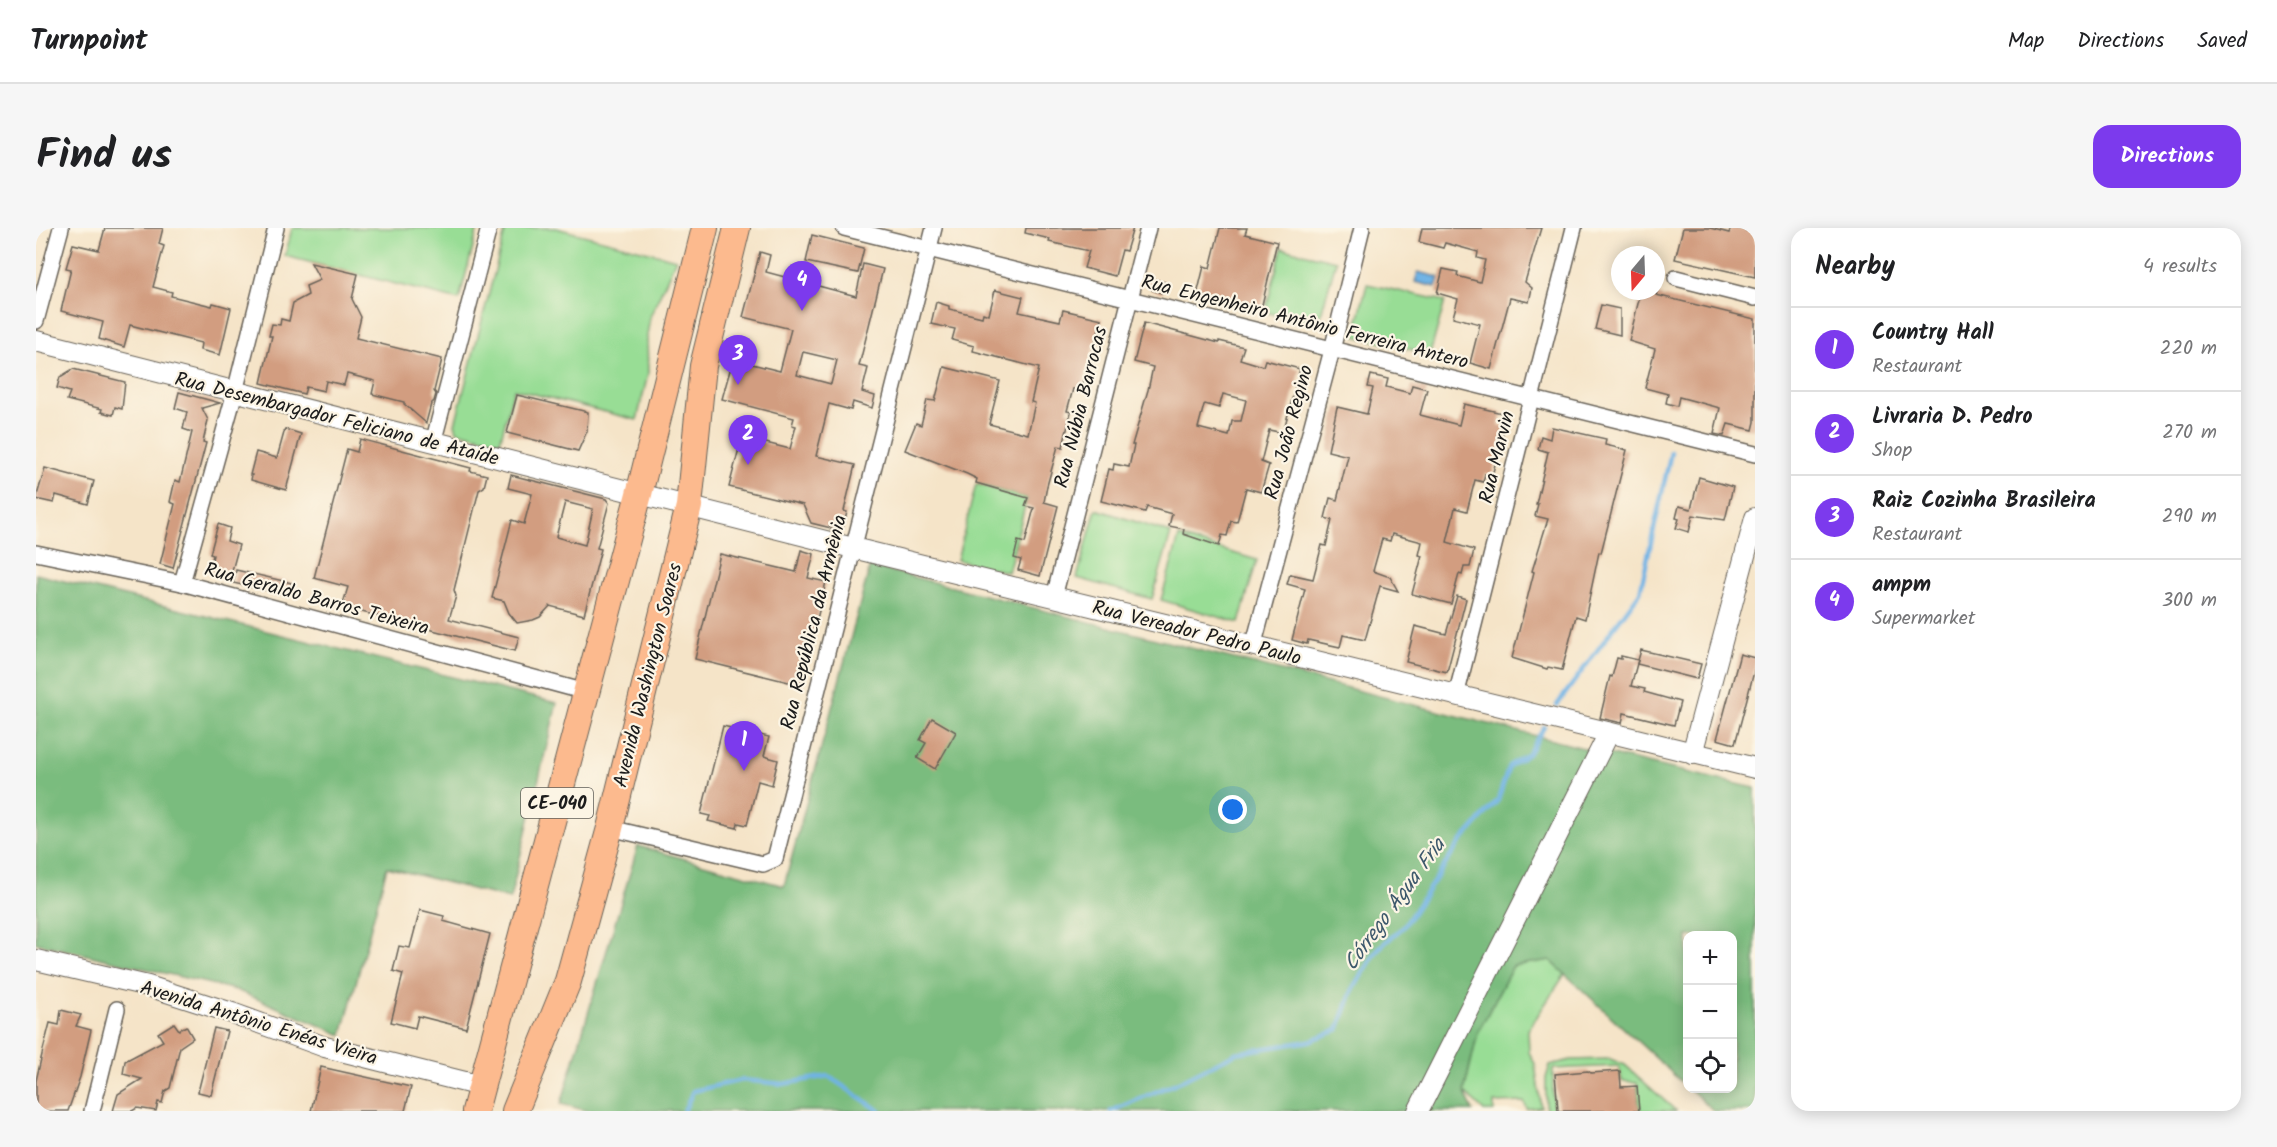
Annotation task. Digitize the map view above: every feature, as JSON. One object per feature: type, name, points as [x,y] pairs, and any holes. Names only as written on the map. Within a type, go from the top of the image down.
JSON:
[{"type":"highway","name":"CE-040","points":[[475,1111],[639,494],[705,228]]},
{"type":"highway","name":"Avenida Washington Soares","points":[[515,1111],[568,981],[610,828],[689,506],[703,366],[737,228]]},
{"type":"street","points":[[36,321],[61,228]]},
{"type":"street","points":[[182,583],[235,392],[276,228]]},
{"type":"street","points":[[433,442],[489,228]]},
{"type":"street","name":"Rua Engenheiro Antônio Ferreira Antero","points":[[844,228],[1755,454]]},
{"type":"street","name":"Rua República da Armênia","points":[[610,828],[763,864],[776,859],[933,228]]},
{"type":"street","name":"Rua Núbia Barrocas","points":[[1054,597],[1148,228]]},
{"type":"street","name":"Rua João Regino","points":[[1253,647],[1362,228]]},
{"type":"street","name":"Rua Marvin","points":[[1456,696],[1574,228]]},
{"type":"street","points":[[1676,278],[1755,298]]},
{"type":"street","name":"Rua Desembargador Feliciano de Ataíde","points":[[36,340],[639,494]]},
{"type":"street","name":"Rua Vereador Pedro Paulo","points":[[639,494],[1253,647],[1755,768]]},
{"type":"street","points":[[1692,754],[1755,518]]},
{"type":"street","name":"Rua Geraldo Barros Teixeira","points":[[36,552],[182,583],[586,692]]},
{"type":"street","points":[[1418,1111],[1609,733]]},
{"type":"street","name":"Avenida Antônio Enéas Vieira","points":[[36,960],[148,986],[232,1013],[325,1047],[482,1086]]},
{"type":"street","points":[[92,1111],[117,1009]]},
{"type":"green space","points":[[292,228],[478,228],[459,300],[285,256]]},
{"type":"green space","points":[[506,228],[556,228],[676,259],[650,317],[647,336],[648,374],[637,420],[514,389],[500,442],[457,431],[455,424]]},
{"type":"green space","points":[[1282,248],[1336,261],[1318,325],[1265,312]]},
{"type":"green space","points":[[1367,284],[1445,301],[1430,354],[1354,336]]},
{"type":"green space","points":[[976,484],[1027,498],[1008,572],[957,560]]},
{"type":"green space","points":[[1096,509],[1171,533],[1152,599],[1077,578]]},
{"type":"green space","points":[[1179,537],[1257,560],[1239,623],[1161,600]]},
{"type":"green space","points":[[870,566],[1599,752],[1755,788],[1755,1111],[1714,1111],[1694,1093],[1737,1093],[1737,931],[1683,931],[1683,1083],[1550,960],[1513,966],[1478,1032],[1464,1091],[1473,1111],[589,1111],[561,1104],[638,846],[784,886]]},
{"type":"green space","points":[[36,574],[557,703],[510,899],[387,867],[342,1035],[236,990],[36,943]]},
{"type":"green space","points":[[1550,960],[1565,974],[1528,1030],[1529,1052],[1535,1064],[1541,1107],[1527,1109],[1524,1102],[1494,1103],[1494,1111],[1484,1111],[1464,1092],[1478,1032],[1513,966]]},
{"type":"green space","points":[[1610,1059],[1625,1065],[1676,1111],[1640,1111],[1637,1082],[1622,1081],[1619,1066],[1553,1069],[1553,1111],[1543,1111],[1546,1110],[1546,1078],[1550,1065],[1571,1060]]},
{"type":"water","points":[[1418,272],[1439,277],[1436,287],[1415,282]]},
{"type":"building","points":[[105,228],[163,228],[159,244],[164,246],[153,287],[172,292],[171,296],[231,308],[220,355],[200,350],[201,343],[130,325],[124,347],[99,339],[103,322],[61,311],[71,269],[66,268],[73,244],[99,250]]},
{"type":"building","points":[[1026,228],[1133,228],[1126,251],[1122,250],[1115,276],[1084,268],[1089,251],[1049,242],[1050,239],[1025,233]]},
{"type":"building","points":[[1220,228],[1247,228],[1245,234],[1277,242],[1261,309],[1197,295],[1204,266],[1210,268]]},
{"type":"building","points":[[1422,228],[1541,228],[1525,282],[1532,288],[1529,302],[1510,298],[1491,369],[1470,363],[1480,324],[1453,317],[1458,299],[1437,293],[1443,269],[1458,272],[1457,276],[1480,282],[1485,260],[1477,258],[1478,252],[1445,243],[1443,248],[1419,242]]},
{"type":"building","points":[[1683,228],[1710,228],[1729,233],[1731,228],[1736,228],[1755,233],[1755,277],[1675,259]]},
{"type":"building","points":[[812,235],[864,248],[858,273],[806,262]]},
{"type":"building","points":[[760,252],[770,255],[766,272],[856,296],[863,264],[883,269],[859,366],[868,368],[862,392],[875,396],[872,408],[853,402],[851,410],[829,404],[816,456],[855,465],[844,511],[847,512],[843,528],[839,530],[811,523],[803,505],[729,487],[742,437],[790,449],[796,426],[792,425],[794,418],[722,399],[732,363],[747,368],[748,363],[780,371],[791,329],[743,317]],"holes":[[[803,352],[837,360],[831,384],[797,375]]]},
{"type":"building","points":[[311,263],[358,274],[352,299],[361,317],[356,338],[442,359],[434,391],[436,394],[426,423],[404,402],[372,394],[375,381],[347,374],[344,385],[326,381],[324,391],[306,387],[304,394],[261,383],[272,336],[269,336],[272,324],[280,325],[281,319],[289,321],[293,303],[308,295],[306,286],[320,280]]},
{"type":"building","points":[[1146,277],[1165,282],[1162,293],[1152,290],[1145,280]]},
{"type":"building","points":[[995,290],[1023,297],[1019,312],[1060,321],[1063,310],[1102,319],[1081,391],[1073,389],[1067,411],[1071,412],[1063,447],[1058,446],[1047,486],[1044,502],[1058,506],[1040,576],[1018,570],[1021,560],[1014,558],[1018,541],[1025,543],[1034,508],[1025,506],[1028,498],[976,483],[977,479],[967,474],[905,450],[916,423],[921,425],[927,400],[935,401],[944,367],[1000,381],[989,424],[1028,434],[1035,403],[1031,402],[1039,368],[973,351],[974,346],[952,340],[955,329],[931,324],[936,302],[949,306],[949,309],[982,317],[983,313],[989,315]]},
{"type":"building","points":[[1665,297],[1755,319],[1755,422],[1753,430],[1728,424],[1724,436],[1714,434],[1720,408],[1679,397],[1677,406],[1666,403],[1668,394],[1645,388],[1655,349],[1629,341],[1639,300],[1665,300]]},
{"type":"building","points":[[1601,305],[1620,309],[1620,335],[1595,329]]},
{"type":"building","points":[[1144,323],[1219,343],[1219,341],[1244,347],[1240,359],[1263,366],[1265,360],[1300,369],[1283,433],[1269,430],[1261,462],[1269,465],[1261,492],[1246,488],[1237,522],[1231,521],[1227,536],[1222,535],[1219,546],[1183,534],[1184,529],[1169,526],[1172,514],[1147,507],[1145,512],[1101,501],[1109,469],[1113,470],[1114,464],[1129,467],[1134,445],[1132,445],[1148,390],[1153,367],[1134,362]],"holes":[[[1223,394],[1246,400],[1241,421],[1232,421],[1229,436],[1198,428],[1205,404],[1219,408]]]},
{"type":"building","points":[[73,369],[125,382],[122,409],[115,407],[113,415],[101,412],[102,409],[67,400],[70,392],[57,388],[60,377]]},
{"type":"building","points":[[1371,375],[1388,379],[1386,387],[1410,393],[1412,385],[1427,389],[1420,415],[1459,425],[1464,404],[1502,413],[1499,425],[1505,426],[1492,476],[1485,474],[1483,482],[1475,480],[1467,511],[1455,508],[1447,542],[1474,550],[1470,567],[1464,567],[1462,575],[1459,574],[1451,604],[1412,594],[1422,556],[1419,555],[1422,542],[1392,534],[1390,541],[1382,539],[1373,571],[1390,577],[1398,591],[1380,586],[1365,640],[1343,635],[1340,647],[1308,640],[1307,644],[1292,640],[1305,589],[1287,584],[1290,574],[1313,579],[1322,545],[1326,546],[1332,520],[1325,518],[1330,498],[1337,500],[1348,456],[1328,451],[1337,407],[1367,414],[1373,388],[1368,387]]},
{"type":"building","points":[[179,392],[220,403],[202,408],[208,420],[203,442],[206,443],[173,568],[160,564],[175,504],[170,502],[175,480],[180,482],[192,432],[183,429],[187,412],[175,408]]},
{"type":"building","points":[[517,395],[588,412],[587,431],[578,451],[507,433]]},
{"type":"building","points":[[1552,427],[1606,439],[1605,445],[1627,450],[1601,553],[1599,552],[1585,619],[1576,616],[1562,670],[1548,667],[1547,669],[1512,658],[1534,572],[1532,571],[1548,519],[1535,516],[1548,452],[1538,449],[1541,436],[1550,439]]},
{"type":"building","points":[[285,429],[301,434],[286,490],[251,480],[252,475],[250,475],[256,452],[277,458]]},
{"type":"building","points":[[360,439],[471,468],[470,471],[487,475],[484,487],[479,490],[449,619],[519,637],[515,651],[342,607],[348,587],[314,578],[347,449],[357,452]]},
{"type":"building","points":[[45,468],[94,481],[88,504],[56,495],[54,503],[36,499]]},
{"type":"building","points":[[511,475],[606,499],[609,503],[597,548],[601,549],[584,615],[550,606],[540,617],[517,623],[509,613],[504,601],[492,598],[512,520],[524,524],[532,494],[508,488]],"holes":[[[565,502],[593,509],[585,545],[556,537]]]},
{"type":"building","points":[[1699,477],[1733,487],[1725,520],[1693,515],[1689,532],[1676,528],[1679,506],[1691,509]]},
{"type":"building","points":[[218,524],[230,528],[227,541],[239,545],[230,578],[209,573],[213,555],[210,554]]},
{"type":"building","points":[[801,550],[814,554],[808,578],[826,582],[801,685],[695,659],[720,554],[796,572]]},
{"type":"building","points":[[236,570],[292,583],[288,595],[233,583]]},
{"type":"building","points":[[1457,596],[1466,599],[1447,672],[1406,662],[1415,626],[1446,634]]},
{"type":"building","points":[[1641,650],[1701,664],[1697,679],[1637,664]]},
{"type":"building","points":[[1740,654],[1755,658],[1755,668],[1735,744],[1717,739]]},
{"type":"building","points":[[1621,656],[1638,660],[1631,686],[1680,702],[1674,725],[1624,713],[1622,723],[1600,718],[1610,676],[1612,677],[1617,658],[1621,659]]},
{"type":"building","points":[[932,718],[956,732],[935,769],[917,758],[926,743],[920,740]]},
{"type":"building","points":[[723,726],[769,737],[764,756],[778,760],[772,785],[758,781],[747,825],[738,823],[737,828],[708,821],[710,816],[701,814]]},
{"type":"building","points":[[420,910],[444,916],[443,921],[490,934],[466,1028],[418,1016],[415,1028],[391,1022],[403,974],[393,971],[399,946],[410,948]]},
{"type":"building","points":[[61,1010],[81,1015],[76,1026],[91,1030],[80,1077],[68,1111],[36,1111],[36,1081],[43,1050],[50,1023],[59,1025]]},
{"type":"building","points":[[174,1023],[179,1030],[186,1026],[193,1038],[180,1047],[170,1088],[165,1091],[162,1103],[158,1102],[156,1111],[137,1108],[132,1111],[113,1111],[118,1094],[142,1079],[123,1074],[125,1061],[163,1041],[158,1033]]},
{"type":"building","points":[[214,1028],[227,1031],[211,1095],[198,1092]]},
{"type":"building","points":[[321,1067],[411,1087],[405,1111],[311,1111]]},
{"type":"building","points":[[1588,1071],[1591,1073],[1620,1071],[1621,1087],[1637,1086],[1639,1111],[1558,1111],[1555,1074]]},
{"type":"waterway","name":"Córrego Água Fria","points":[[1557,705],[1640,592],[1671,452]]},
{"type":"waterway","name":"Córrego Água Fria","points":[[1111,1111],[1183,1080],[1236,1053],[1309,1041],[1338,1030],[1352,991],[1378,949],[1404,926],[1459,844],[1498,800],[1509,766],[1528,754],[1544,727]]},
{"type":"waterway","name":"Córrego Água Fria","points":[[684,1111],[693,1091],[742,1080],[783,1084],[828,1076],[880,1111]]},
{"type":"place","name":"ampm","points":[[802,311]]},
{"type":"place","name":"Raiz Cozinha Brasileira","points":[[738,385]]},
{"type":"place","name":"Livraria D. Pedro","points":[[748,465]]},
{"type":"place","name":"Country Hall","points":[[744,771]]}]
